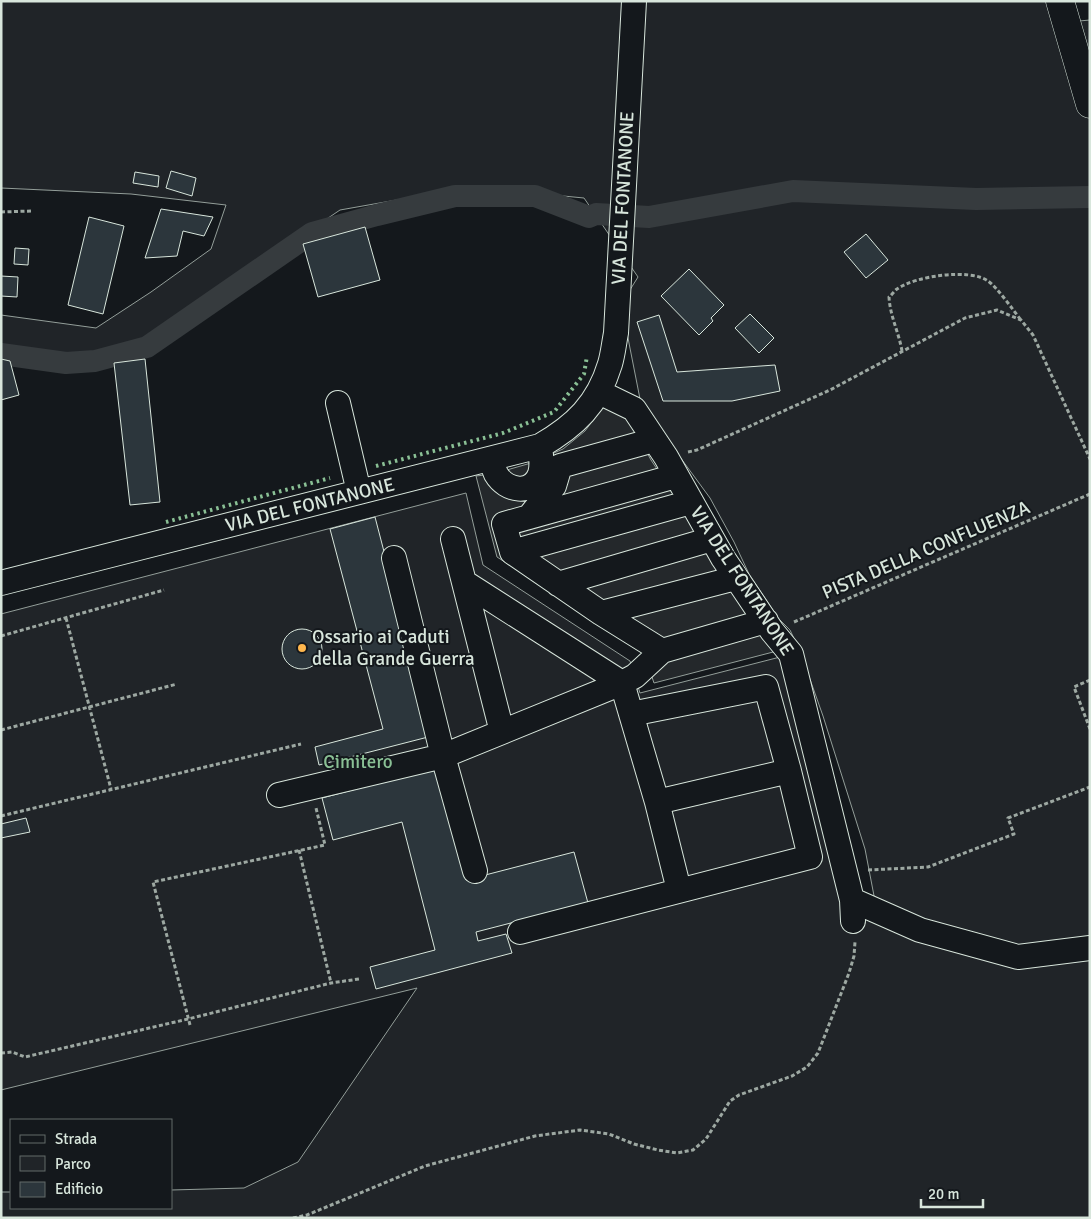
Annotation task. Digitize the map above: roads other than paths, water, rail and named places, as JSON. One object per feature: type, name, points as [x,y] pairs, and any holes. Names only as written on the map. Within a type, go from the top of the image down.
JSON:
[{"type":"main road","points":[[1060,1],[1090,104]]},
{"type":"street","name":"VIA DEL FONTANONE","points":[[1,583],[540,446],[562,434],[581,417],[599,392],[610,363],[616,333],[634,1]]},
{"type":"street","name":"VIA DEL FONTANONE","points":[[599,392],[634,409],[736,578],[791,654],[853,910],[1018,956],[1090,948]]},
{"type":"street","points":[[338,403],[359,492]]},
{"type":"street","points":[[490,459],[497,476],[512,488],[520,490],[532,485],[540,475],[542,460],[540,446]]},
{"type":"street","points":[[662,651],[601,613],[512,552],[504,524],[529,517],[665,458]]},
{"type":"street","points":[[529,517],[554,486],[560,466],[665,458]]},
{"type":"street","points":[[512,552],[691,502]]},
{"type":"street","points":[[453,539],[502,732]]},
{"type":"street","points":[[558,584],[712,539]]},
{"type":"street","points":[[394,558],[443,756],[475,871]]},
{"type":"street","points":[[601,613],[736,578]]},
{"type":"street","points":[[464,582],[622,683],[679,890]]},
{"type":"street","points":[[279,795],[443,756],[622,683],[635,676],[662,651],[769,626]]},
{"type":"street","points":[[520,932],[810,857],[766,687],[631,714]]},
{"type":"street","points":[[656,802],[789,771]]},
{"type":"waterway","points":[[1,354],[66,363],[95,361],[147,347],[312,233],[455,196],[535,196],[589,217],[596,214],[649,217],[793,191],[976,199],[1090,197]]},
{"type":"place","name":"Ossario ai Caduti della Grande Guerra","points":[[302,648]]},
{"type":"park label","name":"Cimitero","points":[[358,762]]}]
